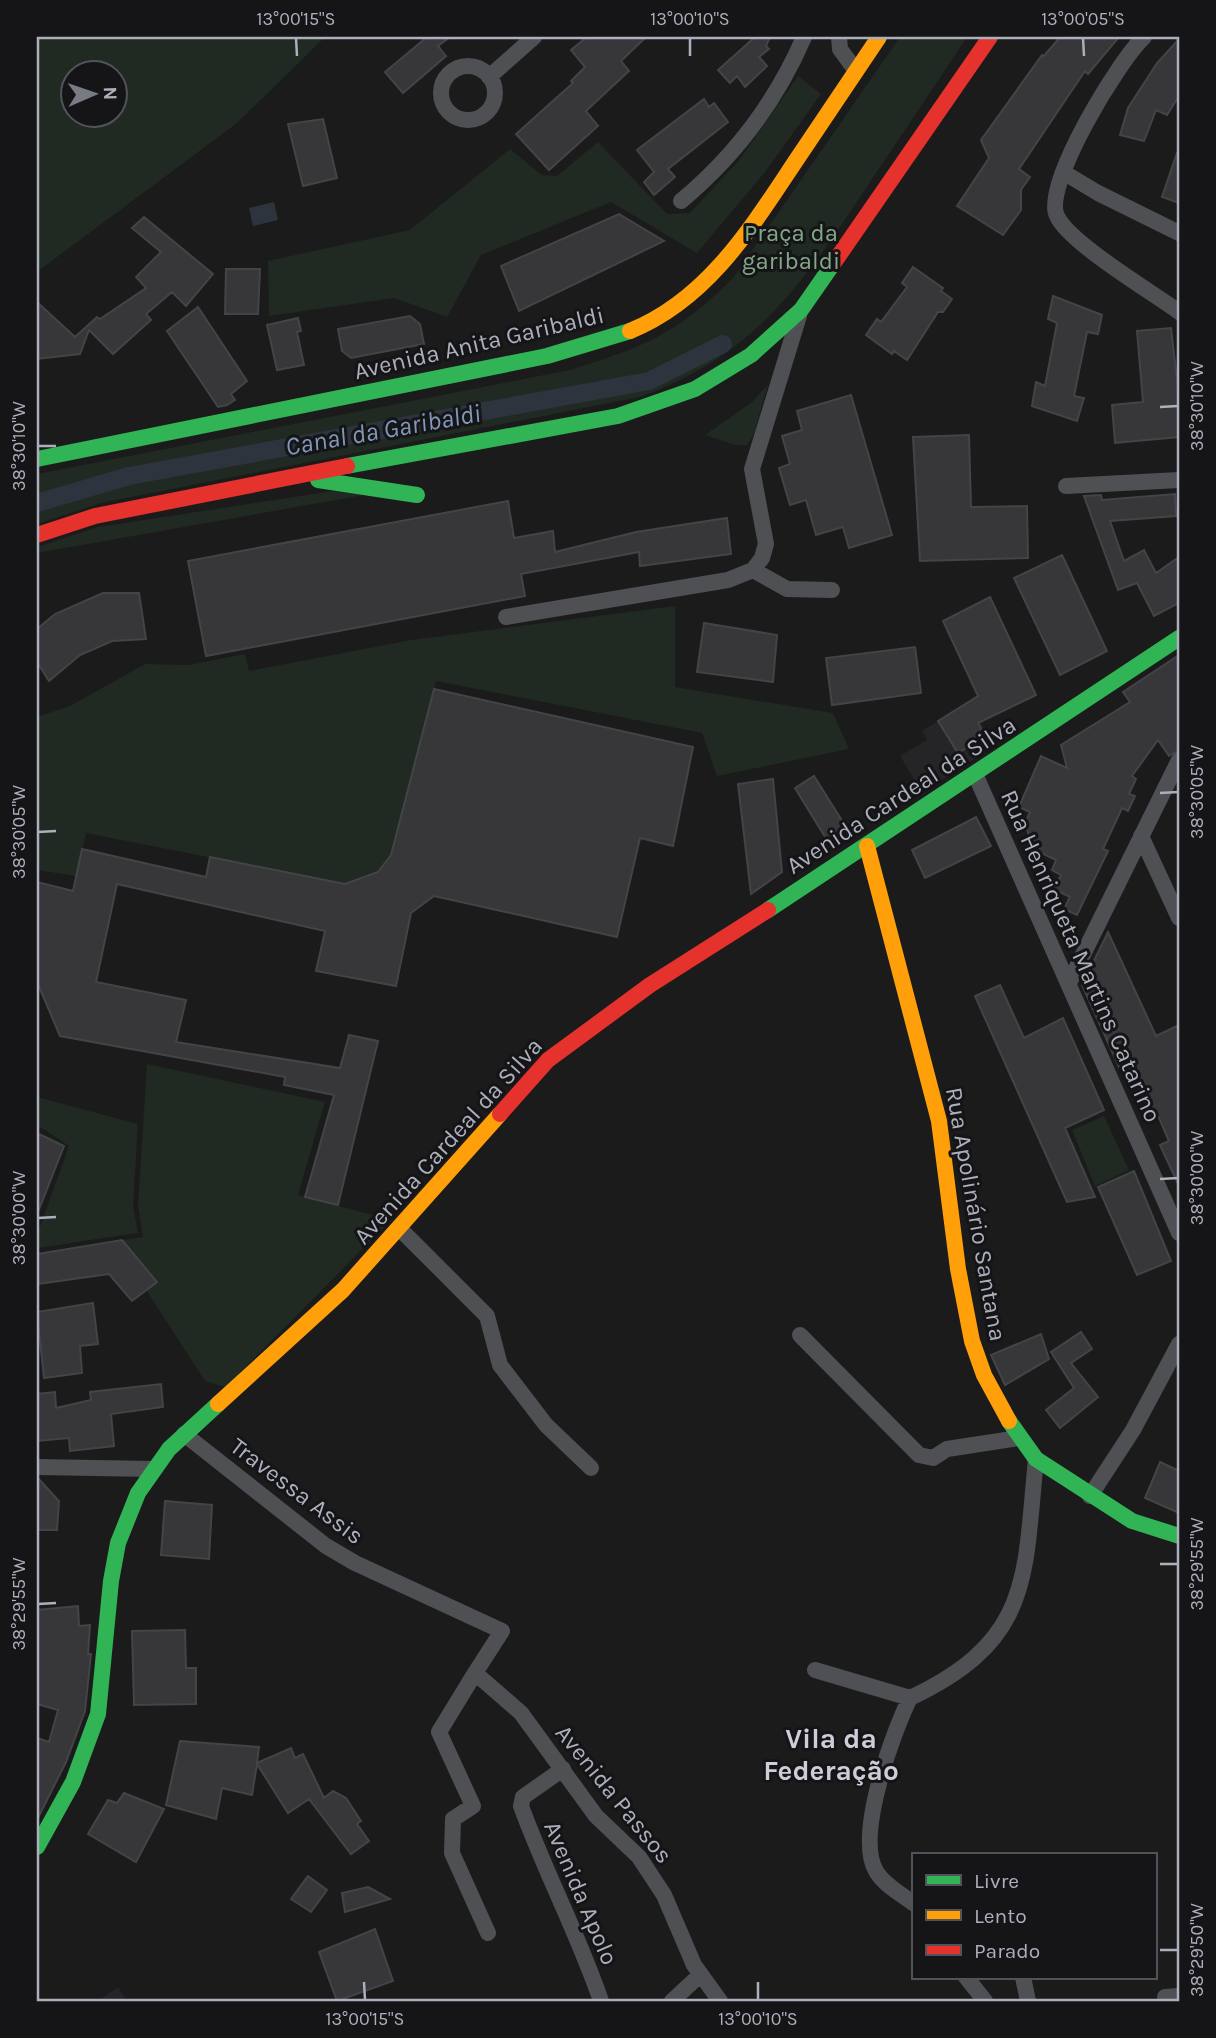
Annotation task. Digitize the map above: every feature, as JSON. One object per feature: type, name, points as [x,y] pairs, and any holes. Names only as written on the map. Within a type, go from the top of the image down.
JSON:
[{"type":"main road","name":"Avenida Anita Garibaldi","points":[[37,459],[537,358],[615,337],[647,324],[674,308],[720,269],[879,37]]},
{"type":"main road","points":[[37,535],[94,516],[578,425],[649,408],[725,372],[760,348],[801,310],[990,37]]},
{"type":"main road","points":[[296,477],[417,495]]},
{"type":"main road","name":"Avenida Cardeal da Silva","points":[[37,1847],[88,1749],[98,1714],[111,1581],[118,1543],[138,1493],[153,1469],[184,1434],[313,1318],[399,1228],[548,1060],[660,978],[867,846],[1179,638]]},
{"type":"main road","name":"Rua Apolinário Santana","points":[[867,846],[939,1121],[958,1269],[972,1341],[984,1375],[1019,1438],[1036,1459],[1132,1521],[1164,1528],[1179,1536]]},
{"type":"street","points":[[489,77],[534,37]]},
{"type":"street","points":[[681,201],[712,175],[741,142],[789,71],[804,37]]},
{"type":"street","points":[[839,37],[840,49],[856,71]]},
{"type":"street","points":[[1144,37],[1112,75],[1063,172],[1055,195],[1057,218],[1072,236],[1179,312]]},
{"type":"street","points":[[1063,172],[1098,193],[1179,233]]},
{"type":"street","points":[[506,617],[729,580],[753,570],[762,558],[766,544],[752,469],[801,310]]},
{"type":"street","points":[[1066,486],[1179,480]]},
{"type":"street","points":[[753,570],[787,589],[832,590]]},
{"type":"street","points":[[1069,983],[1179,760]]},
{"type":"street","name":"Rua Henriqueta Martins Catarino","points":[[975,774],[1179,1233]]},
{"type":"street","points":[[1141,836],[1179,918]]},
{"type":"street","points":[[399,1228],[487,1316],[500,1365],[546,1425],[591,1468]]},
{"type":"street","points":[[800,1335],[919,1455],[933,1458],[947,1449],[1019,1438]]},
{"type":"street","points":[[1090,1496],[1133,1430],[1179,1344]]},
{"type":"street","name":"Travessa Assis","points":[[184,1434],[335,1551],[502,1631],[475,1672]]},
{"type":"street","points":[[912,1902],[876,1873],[870,1851],[875,1807],[893,1739],[910,1698],[965,1665],[995,1637],[1012,1612],[1025,1569],[1036,1459]]},
{"type":"street","points":[[37,1467],[153,1469]]},
{"type":"street","points":[[816,1670],[910,1698]]},
{"type":"street","points":[[475,1672],[439,1732],[473,1806],[453,1819],[452,1853],[488,1933]]},
{"type":"street","name":"Avenida Passos","points":[[475,1672],[521,1713],[596,1816],[627,1843],[652,1875],[700,1975],[720,2001]]},
{"type":"street","name":"Avenida Apolo","points":[[563,1769],[520,1801],[542,1863],[567,1911],[601,2001]]},
{"type":"street","points":[[672,2001],[700,1975]]},
{"type":"street","points":[[968,1979],[985,2001]]},
{"type":"street","points":[[1023,1979],[1028,2001]]},
{"type":"shaded area","points":[[274,202],[278,220],[253,226],[249,208]]},
{"type":"shaded area","points":[[968,702],[995,746],[922,792],[900,756],[927,740],[922,731]]},
{"type":"shaded area","points":[[118,1987],[127,2001],[98,2001]]},
{"type":"green space","points":[[37,37],[325,37],[237,123],[37,272]]},
{"type":"green space","name":"Praça da garibaldi","points":[[900,37],[967,37],[797,286],[745,338],[715,360],[680,380],[640,397],[101,503],[37,524],[37,474],[570,370],[639,346],[676,326],[733,278]]},
{"type":"green space","points":[[798,76],[821,94],[765,172],[697,253],[611,202],[481,255],[447,317],[394,298],[269,316],[268,261],[410,230],[510,149],[542,175],[557,176],[598,142],[667,214],[690,213],[740,159]]},
{"type":"green space","points":[[768,384],[754,434],[747,445],[735,445],[705,435],[752,402]]},
{"type":"green space","points":[[333,491],[364,495],[37,553],[37,547],[98,527]]},
{"type":"green space","points":[[675,606],[675,687],[833,713],[849,749],[717,776],[702,733],[436,681],[391,855],[378,872],[345,884],[86,833],[76,876],[37,870],[37,717],[70,706],[145,664],[188,665],[245,654],[249,671],[411,640]]},
{"type":"green space","points":[[147,1064],[325,1102],[298,1195],[391,1220],[226,1387],[205,1381],[146,1290],[157,1281],[122,1240],[143,1237],[138,1205]]},
{"type":"green space","points":[[37,1097],[138,1124],[133,1206],[138,1233],[37,1248],[37,1235],[69,1146],[37,1125]]},
{"type":"green space","points":[[1104,1116],[1129,1170],[1095,1186],[1072,1130]]},
{"type":"building","points":[[427,37],[450,37],[438,46],[446,56],[403,93],[385,72]]},
{"type":"building","points":[[587,37],[646,37],[621,61],[629,71],[586,111],[598,126],[549,170],[516,134],[573,83],[571,81],[585,67],[571,50]]},
{"type":"building","points":[[755,37],[770,37],[766,46],[769,49],[759,57],[767,66],[745,87],[737,76],[730,83],[718,70]]},
{"type":"building","points":[[1060,37],[1119,37],[1088,74],[1085,71],[1019,169],[1030,177],[1021,190],[1021,210],[1003,235],[957,206],[989,158],[981,140],[1042,55],[1044,56]]},
{"type":"building","points":[[1179,39],[1179,96],[1167,115],[1156,110],[1144,141],[1120,135],[1128,108],[1157,63]]},
{"type":"building","points":[[704,99],[709,107],[714,103],[728,122],[668,169],[675,177],[654,195],[644,182],[654,172],[637,150]]},
{"type":"building","points":[[323,119],[337,178],[303,186],[288,124]]},
{"type":"building","points":[[1177,153],[1179,154],[1179,203],[1162,197]]},
{"type":"building","points":[[619,214],[664,241],[519,311],[501,266]]},
{"type":"building","points":[[144,217],[213,274],[186,306],[172,292],[146,314],[151,320],[113,354],[89,330],[80,354],[37,359],[37,302],[75,337],[97,317],[100,319],[146,288],[136,277],[161,252],[132,228]]},
{"type":"building","points":[[913,267],[943,288],[941,291],[952,299],[943,312],[938,312],[907,360],[894,351],[892,354],[866,335],[877,319],[881,322],[907,287],[902,283]]},
{"type":"building","points":[[226,269],[260,269],[258,314],[225,314]]},
{"type":"building","points":[[1053,296],[1102,315],[1098,334],[1087,332],[1074,396],[1084,398],[1077,421],[1032,406],[1036,382],[1045,386],[1057,323],[1048,319]]},
{"type":"building","points":[[198,307],[247,381],[231,394],[235,400],[227,405],[218,407],[167,331]]},
{"type":"building","points":[[410,316],[420,324],[424,344],[351,358],[342,351],[338,329]]},
{"type":"building","points":[[298,318],[301,331],[297,332],[304,365],[277,370],[267,325]]},
{"type":"building","points":[[1171,328],[1179,397],[1179,437],[1115,443],[1112,405],[1143,402],[1137,331]]},
{"type":"building","points":[[851,395],[892,535],[849,548],[843,527],[816,535],[806,500],[790,505],[779,468],[790,464],[782,436],[802,430],[797,411]]},
{"type":"building","points":[[969,435],[971,507],[1027,506],[1028,558],[920,561],[913,437]]},
{"type":"building","points":[[1175,494],[1176,516],[1110,521],[1124,561],[1144,550],[1156,573],[1179,557],[1179,603],[1154,616],[1137,583],[1118,590],[1084,496],[1101,495],[1102,500]]},
{"type":"building","points":[[508,501],[514,538],[553,531],[555,552],[636,532],[727,518],[731,554],[640,566],[639,552],[521,574],[525,596],[206,656],[188,561]]},
{"type":"building","points":[[1062,555],[1107,651],[1060,675],[1014,578]]},
{"type":"building","points":[[103,593],[139,593],[146,639],[112,641],[80,655],[49,681],[37,662],[37,629],[55,614]]},
{"type":"building","points":[[990,597],[1036,695],[978,723],[985,736],[958,753],[938,721],[978,696],[943,621]]},
{"type":"building","points":[[704,623],[777,635],[773,682],[697,672]]},
{"type":"building","points":[[915,647],[921,693],[832,705],[826,658]]},
{"type":"building","points":[[1179,655],[1179,750],[1169,756],[1158,740],[1132,776],[1136,779],[1129,794],[1135,796],[1128,811],[1122,808],[1103,849],[1108,851],[1077,915],[1064,909],[1070,897],[1054,889],[1061,875],[1052,870],[1056,860],[1033,849],[1025,823],[1030,812],[1019,807],[1041,756],[1067,768],[1061,745],[1130,702],[1123,692]]},
{"type":"building","points":[[434,689],[693,747],[673,846],[640,838],[617,937],[434,896],[411,913],[396,986],[316,971],[325,931],[117,884],[96,982],[186,1000],[176,1042],[340,1068],[349,1035],[378,1041],[338,1205],[305,1197],[334,1095],[284,1085],[285,1077],[60,1036],[37,982],[37,882],[73,891],[82,849],[206,877],[210,857],[345,884],[378,872],[391,855]]},
{"type":"building","points":[[814,776],[846,827],[827,840],[795,788]]},
{"type":"building","points":[[773,779],[782,872],[751,894],[738,784]]},
{"type":"building","points":[[976,817],[991,846],[925,878],[912,850]]},
{"type":"building","points":[[1108,932],[1156,1036],[1179,1025],[1179,1186],[1160,1145],[1169,1141],[1157,1113],[1151,1116],[1127,1062],[1119,1067],[1082,985]]},
{"type":"building","points":[[1000,985],[1024,1038],[1063,1018],[1104,1110],[1065,1128],[1095,1197],[1067,1202],[975,996]]},
{"type":"building","points":[[37,1133],[64,1146],[38,1212],[37,1212]]},
{"type":"building","points":[[1134,1171],[1171,1261],[1137,1275],[1098,1187]]},
{"type":"building","points":[[122,1240],[157,1282],[132,1301],[109,1274],[37,1284],[37,1254]]},
{"type":"building","points":[[93,1303],[98,1344],[80,1346],[82,1373],[44,1378],[37,1312]]},
{"type":"building","points":[[1081,1332],[1092,1349],[1071,1363],[1098,1397],[1060,1428],[1046,1410],[1074,1388],[1051,1352]]},
{"type":"building","points":[[1041,1334],[1049,1359],[1005,1385],[991,1355]]},
{"type":"building","points":[[161,1384],[163,1407],[111,1414],[114,1446],[70,1451],[69,1438],[37,1441],[37,1394],[55,1392],[56,1408],[91,1400],[90,1392]]},
{"type":"building","points":[[1160,1462],[1179,1471],[1179,1513],[1145,1498]]},
{"type":"building","points":[[37,1477],[59,1501],[57,1530],[37,1530]]},
{"type":"building","points":[[165,1501],[212,1505],[209,1559],[161,1555]]},
{"type":"building","points":[[78,1606],[79,1626],[90,1625],[88,1654],[91,1654],[85,1711],[66,1762],[37,1820],[37,1738],[49,1742],[58,1710],[37,1704],[37,1610]]},
{"type":"building","points":[[185,1630],[186,1668],[196,1668],[196,1704],[134,1705],[132,1631]]},
{"type":"building","points":[[180,1741],[259,1747],[257,1763],[291,1748],[295,1758],[303,1754],[324,1798],[333,1791],[346,1798],[361,1821],[357,1824],[369,1841],[351,1854],[309,1799],[288,1813],[257,1764],[252,1795],[222,1788],[216,1819],[166,1805]]},
{"type":"building","points":[[124,1793],[164,1809],[136,1862],[88,1834],[108,1800],[117,1803]]},
{"type":"building","points":[[308,1876],[327,1890],[311,1912],[291,1899]]},
{"type":"building","points":[[368,1887],[390,1899],[345,1912],[342,1893]]},
{"type":"building","points":[[375,1929],[393,1981],[337,2001],[319,1952]]},
{"type":"waterway","name":"Canal da Garibaldi","points":[[37,503],[129,476],[649,381],[723,344]]},
{"type":"traffic: fast","points":[[347,466],[618,416],[695,389],[751,355],[801,310],[833,264]]},
{"type":"traffic: fast","points":[[37,459],[547,356],[630,331]]},
{"type":"traffic: fast","points":[[318,480],[417,495]]},
{"type":"traffic: fast","points":[[768,910],[1179,638]]},
{"type":"traffic: fast","points":[[37,1847],[73,1782],[98,1714],[111,1581],[118,1543],[138,1493],[169,1449],[218,1404]]},
{"type":"traffic: fast","points":[[1009,1421],[1036,1459],[1132,1521],[1179,1536]]},
{"type":"traffic: slow","points":[[630,331],[657,318],[682,301],[725,260],[761,212],[879,37]]},
{"type":"traffic: slow","points":[[867,846],[939,1121],[958,1269],[972,1341],[984,1375],[1009,1421]]},
{"type":"traffic: slow","points":[[218,1404],[343,1290],[500,1114]]},
{"type":"traffic: jam","points":[[833,264],[990,37]]},
{"type":"traffic: jam","points":[[37,535],[95,516],[347,466]]},
{"type":"traffic: jam","points":[[500,1114],[548,1060],[650,985],[768,910]]},
{"type":"district","name":"Vila da Federação","points":[[831,1754]]}]
